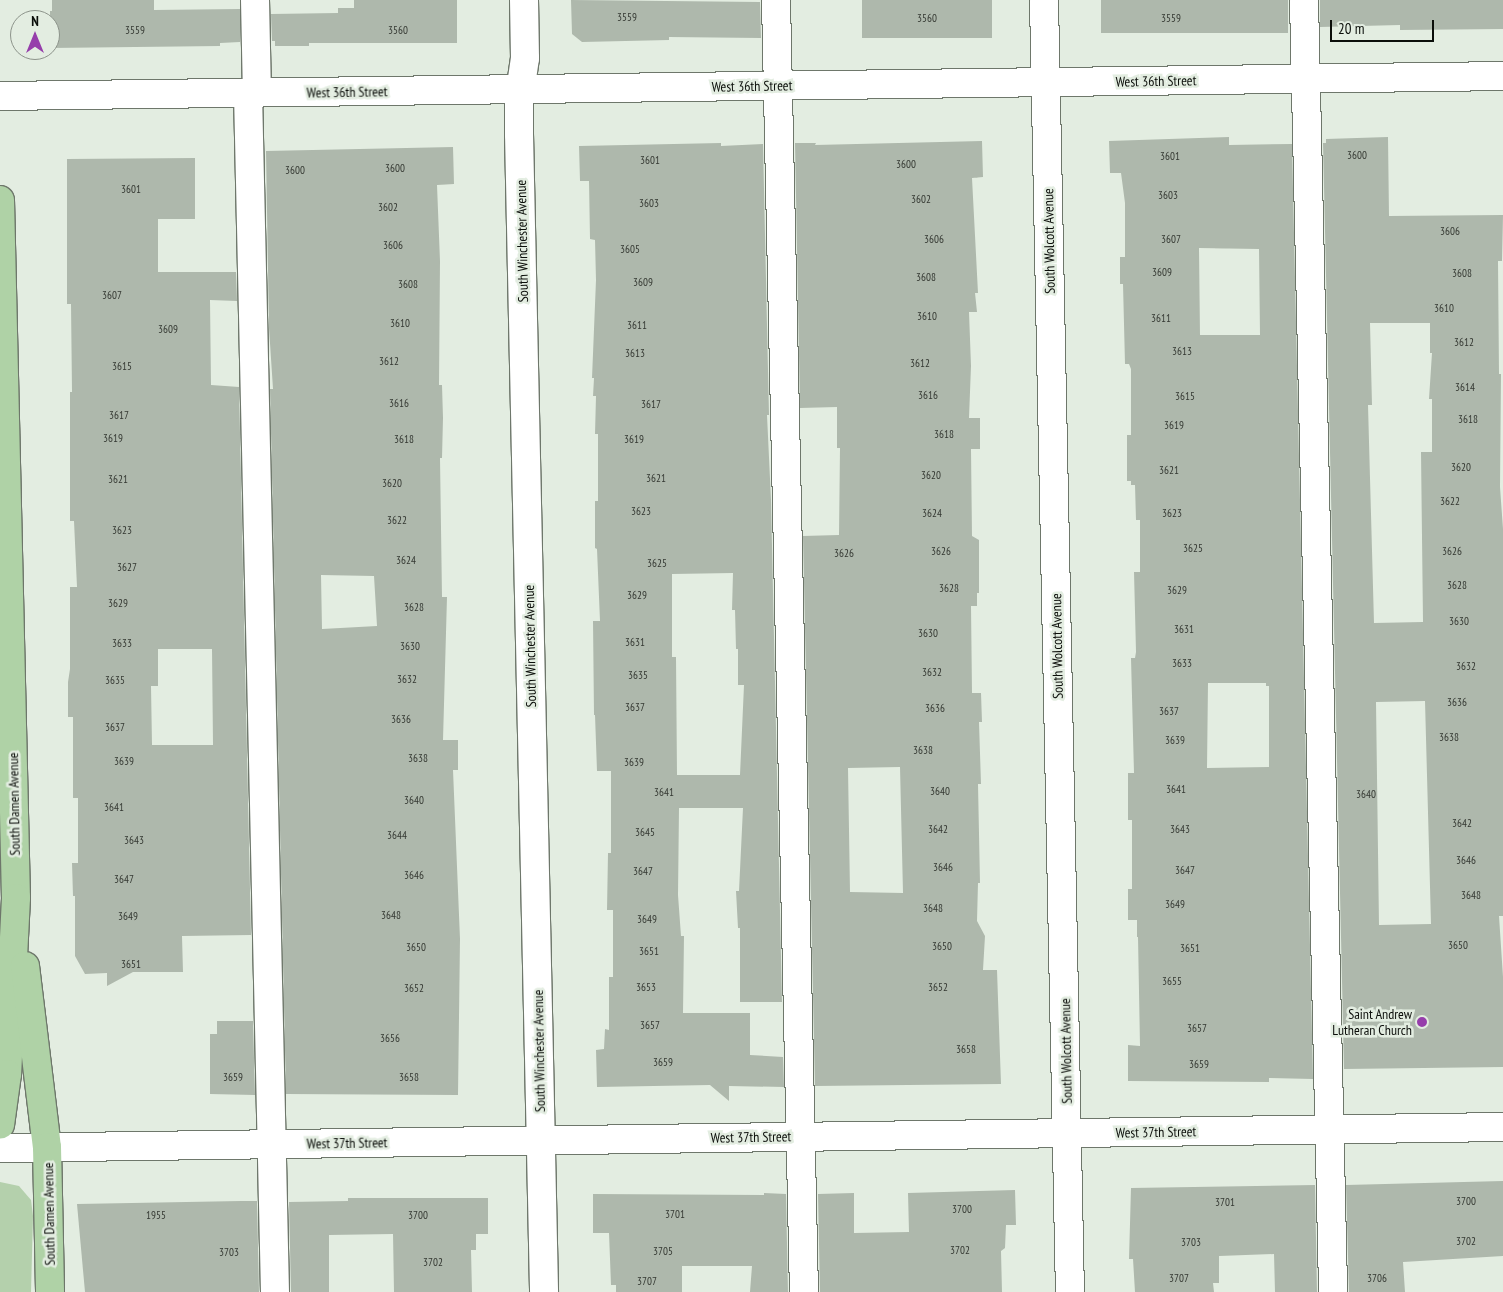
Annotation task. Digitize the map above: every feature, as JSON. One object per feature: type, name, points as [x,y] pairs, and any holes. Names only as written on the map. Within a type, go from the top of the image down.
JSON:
[{"type":"main road","name":"South Damen Avenue","points":[[0,200],[16,898],[7,1074],[0,1124]]},
{"type":"main road","name":"South Damen Avenue","points":[[16,898],[47,1147],[50,1292]]},
{"type":"street","points":[[255,0],[253,93],[275,1292]]},
{"type":"street","name":"South Winchester Avenue","points":[[524,0],[525,58],[520,90],[520,144],[544,1292]]},
{"type":"street","points":[[776,0],[804,1292]]},
{"type":"street","name":"South Wolcott Avenue","points":[[1044,0],[1070,1292]]},
{"type":"street","points":[[1304,0],[1333,1292]]},
{"type":"street","name":"West 36th Street","points":[[0,96],[1503,76]]},
{"type":"street","name":"West 37th Street","points":[[0,1148],[1503,1127]]},
{"type":"green space","points":[[0,1182],[19,1186],[31,1200],[33,1216],[31,1292],[0,1292]]},
{"type":"building","points":[[52,0],[154,0],[154,10],[240,9],[240,42],[220,43],[220,46],[60,48],[60,10],[52,10]]},
{"type":"building","points":[[354,0],[457,0],[457,43],[309,43],[309,46],[275,46],[275,41],[272,41],[271,14],[338,13],[338,8],[354,8]]},
{"type":"building","points":[[571,0],[760,2],[761,38],[669,37],[669,40],[582,42],[572,34]]},
{"type":"building","points":[[862,0],[992,0],[992,38],[862,38]]},
{"type":"building","points":[[1101,0],[1288,0],[1288,33],[1101,33]]},
{"type":"building","points":[[1320,0],[1503,0],[1503,29],[1400,30],[1400,25],[1320,27]]},
{"type":"building","points":[[1229,137],[1229,145],[1292,144],[1313,1079],[1269,1078],[1269,1082],[1128,1081],[1128,1045],[1140,1046],[1137,920],[1128,920],[1128,889],[1132,889],[1132,820],[1128,820],[1128,773],[1134,773],[1131,658],[1135,658],[1136,652],[1134,572],[1140,572],[1140,520],[1136,520],[1135,485],[1131,485],[1131,481],[1127,481],[1127,435],[1131,435],[1131,369],[1129,364],[1125,364],[1123,284],[1120,284],[1120,257],[1125,257],[1125,203],[1121,173],[1110,173],[1109,141]],"holes":[[[1199,248],[1259,249],[1260,335],[1200,335]],[[1208,683],[1266,683],[1266,686],[1269,686],[1269,767],[1207,768]]]},
{"type":"building","points":[[1388,137],[1389,216],[1503,215],[1502,261],[1498,261],[1499,374],[1501,374],[1500,487],[1503,529],[1503,916],[1499,916],[1503,977],[1503,1067],[1344,1069],[1323,143],[1326,143],[1326,139]],"holes":[[[1370,323],[1430,323],[1430,353],[1432,353],[1429,399],[1432,399],[1432,452],[1421,452],[1423,622],[1374,623],[1368,405],[1372,405]],[[1425,701],[1431,924],[1379,925],[1376,702]]]},
{"type":"building","points":[[982,141],[983,177],[972,178],[978,293],[975,293],[977,312],[969,312],[971,366],[969,418],[980,418],[980,449],[971,449],[972,536],[979,540],[979,593],[977,593],[977,606],[971,606],[972,693],[981,693],[982,722],[979,722],[981,784],[978,784],[980,883],[978,883],[977,921],[985,936],[983,970],[997,970],[1001,1084],[815,1086],[803,536],[839,535],[840,448],[837,448],[837,407],[800,408],[795,143],[816,143],[815,145]],"holes":[[[900,767],[903,893],[850,892],[848,768]]]},
{"type":"building","points":[[721,143],[721,146],[763,144],[769,415],[767,415],[771,500],[782,1002],[740,1002],[740,928],[738,928],[736,891],[739,891],[743,808],[679,808],[678,895],[681,936],[684,936],[683,1013],[750,1013],[750,1055],[783,1057],[784,1087],[729,1086],[729,1101],[710,1085],[597,1087],[596,1050],[604,1049],[605,1029],[609,1030],[609,977],[613,977],[613,910],[607,910],[608,853],[611,853],[611,771],[597,771],[594,715],[593,621],[600,621],[597,549],[595,548],[595,501],[598,501],[598,434],[595,434],[596,396],[593,396],[594,378],[592,378],[596,280],[595,240],[590,239],[589,181],[580,181],[579,146]],"holes":[[[733,573],[732,610],[735,610],[738,685],[744,685],[740,775],[677,775],[676,657],[672,657],[672,574]]]},
{"type":"building","points":[[453,147],[454,184],[437,185],[440,261],[439,385],[442,385],[443,418],[442,458],[440,458],[442,597],[447,597],[443,740],[458,740],[458,770],[453,770],[460,939],[458,1095],[286,1094],[270,389],[273,389],[269,328],[266,151]],"holes":[[[321,575],[374,576],[377,626],[322,629]]]},
{"type":"building","points":[[195,158],[195,219],[158,219],[158,272],[236,272],[237,301],[210,300],[211,385],[239,387],[251,935],[182,936],[183,972],[133,972],[107,986],[107,973],[85,974],[75,956],[75,896],[73,896],[72,863],[78,863],[78,798],[73,798],[73,717],[68,717],[68,682],[70,669],[70,587],[77,587],[74,521],[70,521],[70,392],[72,392],[71,304],[67,304],[67,159]],"holes":[[[158,649],[212,649],[213,745],[152,745],[151,686],[158,686]]]},
{"type":"building","points":[[217,1021],[253,1021],[255,1095],[210,1094],[210,1034],[217,1034]]},
{"type":"building","points":[[1503,1181],[1503,1256],[1403,1262],[1405,1292],[1349,1292],[1346,1185]]},
{"type":"building","points":[[1315,1185],[1317,1292],[1275,1292],[1274,1254],[1219,1256],[1219,1283],[1213,1283],[1214,1292],[1135,1292],[1133,1259],[1129,1259],[1131,1188]]},
{"type":"building","points":[[1015,1190],[1016,1225],[1006,1225],[1005,1248],[1001,1251],[1002,1292],[820,1292],[818,1194],[854,1193],[854,1233],[909,1232],[908,1193]]},
{"type":"building","points":[[764,1193],[786,1194],[788,1292],[750,1292],[752,1266],[682,1266],[682,1292],[616,1292],[616,1285],[611,1285],[609,1233],[593,1233],[593,1194],[764,1195]]},
{"type":"building","points":[[348,1198],[488,1198],[488,1234],[476,1234],[476,1250],[471,1250],[472,1292],[394,1292],[393,1234],[329,1235],[329,1292],[291,1292],[289,1202],[348,1201]]},
{"type":"building","points":[[257,1201],[259,1292],[85,1292],[77,1204]]},
{"type":"place","name":"Saint Andrew Lutheran Church","points":[[1422,1022]]}]
